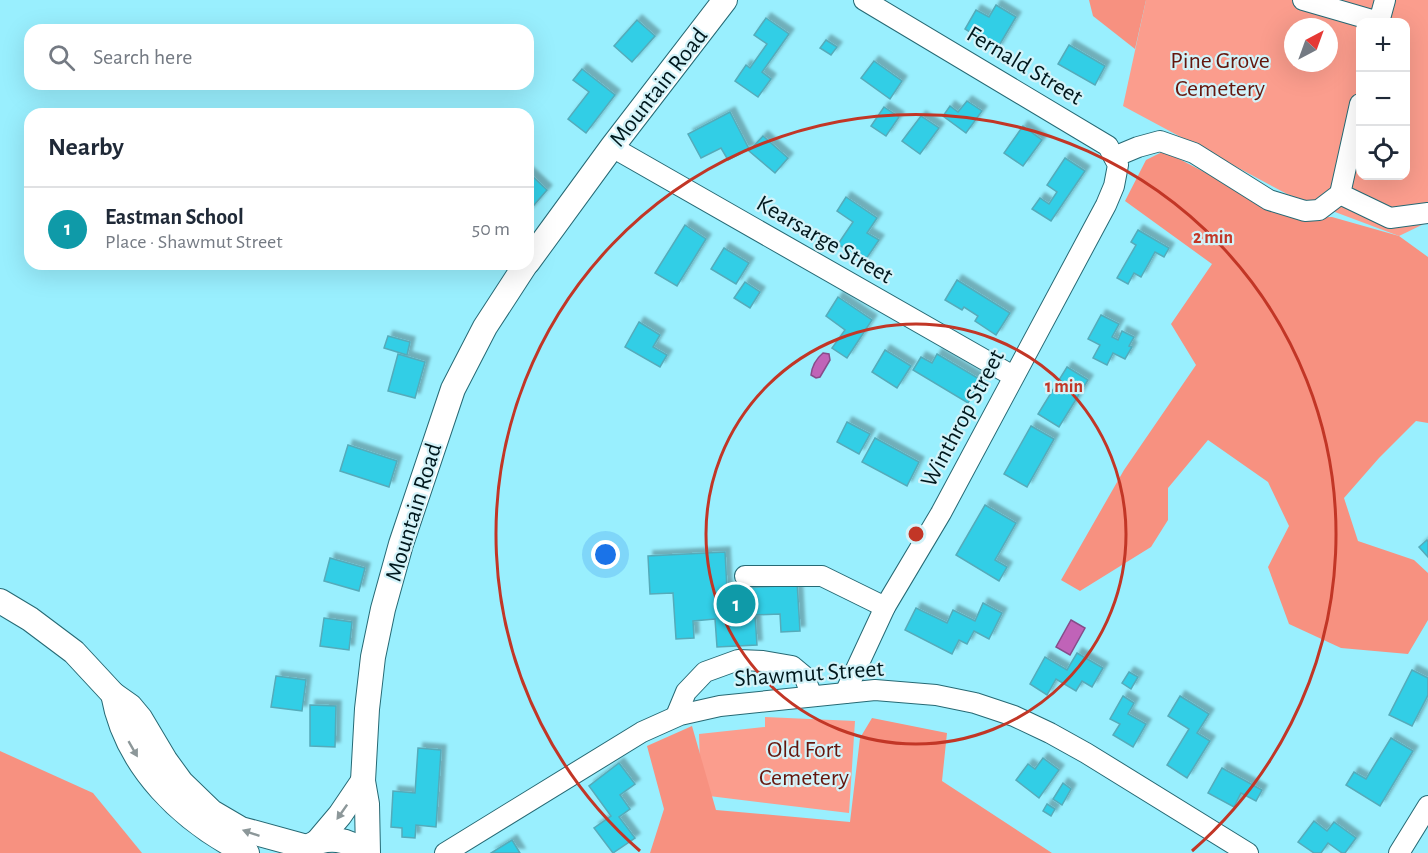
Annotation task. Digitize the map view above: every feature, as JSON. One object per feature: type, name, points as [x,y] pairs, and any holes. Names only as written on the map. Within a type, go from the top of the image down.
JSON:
[{"type":"main road","name":"Mountain Road","points":[[534,253],[612,147],[726,0]]},
{"type":"main road","name":"Mountain Road","points":[[368,853],[367,804],[363,781],[367,709],[383,609],[401,544],[453,389],[485,327],[522,270]]},
{"type":"main road","points":[[0,601],[30,619],[74,652],[113,694],[130,706],[181,782],[212,812],[241,829],[308,847],[332,839],[346,841],[363,853]]},
{"type":"main road","points":[[113,694],[124,735],[156,785],[208,832],[247,853]]},
{"type":"main road","points":[[308,847],[340,815],[363,781]]},
{"type":"street","name":"Fernald Street","points":[[864,0],[1074,124],[1108,146],[1116,161]]},
{"type":"street","points":[[1303,0],[1365,18]]},
{"type":"street","points":[[1380,18],[1385,0]]},
{"type":"street","points":[[1116,161],[1138,147],[1160,141],[1194,153],[1269,200],[1305,211],[1319,210],[1340,194],[1356,122]]},
{"type":"street","name":"Kearsarge Street","points":[[612,147],[1013,376]]},
{"type":"street","name":"Winthrop Street","points":[[845,693],[885,608],[941,513],[1107,205],[1114,186],[1116,161]]},
{"type":"street","points":[[1340,194],[1390,218],[1428,213]]},
{"type":"street","points":[[745,576],[822,576],[885,608]]},
{"type":"street","points":[[676,716],[686,692],[705,672],[738,660],[792,666],[804,676],[812,696]]},
{"type":"street","name":"Shawmut Street","points":[[445,853],[642,732],[676,716],[720,706],[875,690],[936,695],[1014,716],[1086,753],[1248,853]]},
{"type":"street","points":[[1399,853],[1428,806]]},
{"type":"green space","name":"Pine Grove Cemetery","points":[[1146,0],[1428,0],[1428,222],[1399,236],[1287,194],[1123,106]]},
{"type":"green space","name":"Old Fort Cemetery","points":[[765,717],[855,721],[849,813],[701,795],[699,734],[765,727]]},
{"type":"shaded area","points":[[1089,0],[1146,0],[1135,49],[1093,16]]},
{"type":"shaded area","points":[[1164,151],[1292,218],[1332,217],[1399,236],[1428,257],[1428,423],[1416,421],[1344,498],[1358,541],[1414,560],[1428,573],[1428,620],[1408,654],[1341,648],[1289,624],[1268,567],[1289,526],[1268,482],[1208,440],[1168,488],[1168,520],[1151,547],[1080,591],[1061,580],[1124,470],[1196,365],[1171,324],[1212,264],[1125,201],[1146,160]]},
{"type":"shaded area","points":[[823,353],[829,354],[830,360],[820,377],[816,378],[811,375],[812,368]]},
{"type":"shaded area","points":[[1071,620],[1085,628],[1070,655],[1056,647]]},
{"type":"shaded area","points":[[872,718],[947,733],[942,781],[1052,853],[650,853],[664,809],[647,746],[692,726],[716,810],[850,822],[860,738]]},
{"type":"shaded area","points":[[0,751],[93,793],[142,853],[0,853]]},
{"type":"building","points":[[996,5],[1016,17],[997,49],[965,29],[976,10],[989,17]]},
{"type":"building","points":[[766,18],[789,34],[762,72],[771,79],[758,97],[735,81],[746,65],[750,68],[767,44],[754,35]]},
{"type":"building","points":[[637,20],[655,36],[632,62],[614,46]]},
{"type":"building","points":[[826,40],[837,47],[831,55],[820,48]]},
{"type":"building","points":[[1069,45],[1105,66],[1095,85],[1058,64]]},
{"type":"building","points":[[874,61],[902,81],[890,99],[861,78]]},
{"type":"building","points":[[582,69],[615,95],[586,133],[568,119],[589,92],[573,80]]},
{"type":"building","points":[[967,101],[982,111],[966,133],[943,116],[950,106],[958,112]]},
{"type":"building","points":[[884,107],[899,117],[886,136],[871,126]]},
{"type":"building","points":[[730,112],[749,149],[728,160],[721,148],[701,158],[688,134]]},
{"type":"building","points":[[921,116],[939,128],[920,154],[902,141]]},
{"type":"building","points":[[1023,126],[1042,140],[1023,166],[1004,153]]},
{"type":"building","points":[[763,136],[788,158],[775,173],[749,151]]},
{"type":"building","points":[[1065,158],[1085,171],[1051,221],[1032,209],[1040,198],[1049,204],[1057,192],[1047,185]]},
{"type":"building","points":[[534,178],[547,190],[534,205]]},
{"type":"building","points":[[846,197],[877,218],[867,233],[879,240],[864,262],[838,244],[853,222],[837,211]]},
{"type":"building","points":[[685,225],[706,239],[677,286],[655,273]]},
{"type":"building","points":[[1138,230],[1169,248],[1164,257],[1155,252],[1141,277],[1134,273],[1128,284],[1117,278],[1136,245],[1131,242]]},
{"type":"building","points":[[724,248],[749,263],[736,284],[711,269]]},
{"type":"building","points":[[957,280],[1010,313],[996,335],[975,321],[978,316],[964,307],[962,310],[945,300]]},
{"type":"building","points":[[745,282],[760,292],[750,308],[734,298]]},
{"type":"building","points":[[838,297],[872,320],[847,358],[832,348],[845,330],[826,316]]},
{"type":"building","points":[[1101,315],[1119,324],[1112,337],[1118,340],[1122,331],[1134,337],[1129,346],[1132,347],[1125,359],[1113,353],[1107,365],[1093,358],[1100,345],[1088,339]]},
{"type":"building","points":[[639,322],[660,335],[653,347],[667,355],[660,367],[625,347]]},
{"type":"building","points":[[388,336],[410,342],[407,355],[384,348]]},
{"type":"building","points":[[885,350],[911,366],[897,388],[872,372]]},
{"type":"building","points":[[398,354],[425,362],[415,398],[388,391]]},
{"type":"building","points":[[937,354],[981,380],[968,403],[913,370],[921,357],[932,363]]},
{"type":"building","points":[[1067,367],[1088,380],[1059,427],[1038,414]]},
{"type":"building","points":[[847,422],[870,434],[859,454],[837,442]]},
{"type":"building","points":[[1031,426],[1054,439],[1027,487],[1004,474]]},
{"type":"building","points":[[875,438],[919,462],[907,486],[862,462]]},
{"type":"building","points":[[348,445],[397,461],[389,487],[340,471]]},
{"type":"building","points":[[985,505],[1016,523],[995,560],[1007,567],[999,581],[956,555]]},
{"type":"building","points":[[1427,540],[1428,542],[1428,557],[1419,547]]},
{"type":"building","points":[[725,552],[727,589],[779,586],[779,582],[797,581],[800,631],[781,632],[780,614],[755,615],[757,645],[717,647],[715,619],[693,621],[694,638],[676,639],[673,593],[650,594],[648,556]]},
{"type":"building","points":[[330,558],[365,568],[359,591],[324,581]]},
{"type":"building","points":[[983,603],[1002,613],[989,639],[974,631],[967,644],[959,640],[952,654],[905,630],[916,608],[947,623],[953,610],[975,621]]},
{"type":"building","points":[[324,618],[352,622],[349,650],[320,646]]},
{"type":"building","points":[[1077,653],[1103,668],[1092,687],[1082,681],[1076,691],[1056,679],[1047,695],[1030,684],[1045,657],[1067,670]]},
{"type":"building","points":[[1412,670],[1428,678],[1428,695],[1412,726],[1389,715]]},
{"type":"building","points":[[1129,672],[1138,677],[1131,689],[1122,683]]},
{"type":"building","points":[[276,676],[306,680],[302,711],[271,707]]},
{"type":"building","points":[[1123,696],[1134,703],[1128,714],[1146,724],[1133,747],[1113,735],[1120,724],[1110,719]]},
{"type":"building","points":[[1180,696],[1209,714],[1197,733],[1210,741],[1187,778],[1167,765],[1189,729],[1168,716]]},
{"type":"building","points":[[310,705],[336,706],[335,747],[310,746]]},
{"type":"building","points":[[1391,738],[1413,751],[1380,806],[1346,785],[1354,772],[1366,779]]},
{"type":"building","points":[[418,748],[441,750],[436,827],[416,825],[415,838],[402,837],[402,828],[391,827],[393,791],[415,793]]},
{"type":"building","points":[[1043,758],[1059,770],[1039,798],[1016,780],[1028,764],[1035,769]]},
{"type":"building","points":[[619,763],[635,784],[620,795],[630,809],[619,817],[635,838],[613,853],[594,828],[611,816],[589,786]]},
{"type":"building","points":[[1222,768],[1262,790],[1256,801],[1241,793],[1234,807],[1208,793]]},
{"type":"building","points":[[1063,783],[1071,789],[1062,805],[1053,799]]},
{"type":"building","points":[[1047,804],[1055,809],[1051,816],[1043,811]]},
{"type":"building","points":[[1314,821],[1327,831],[1334,822],[1356,838],[1345,853],[1328,843],[1321,853],[1314,853],[1298,842]]},
{"type":"building","points":[[512,840],[520,853],[491,853]]},
{"type":"place","name":"Eastman School","points":[[736,604]]}]
